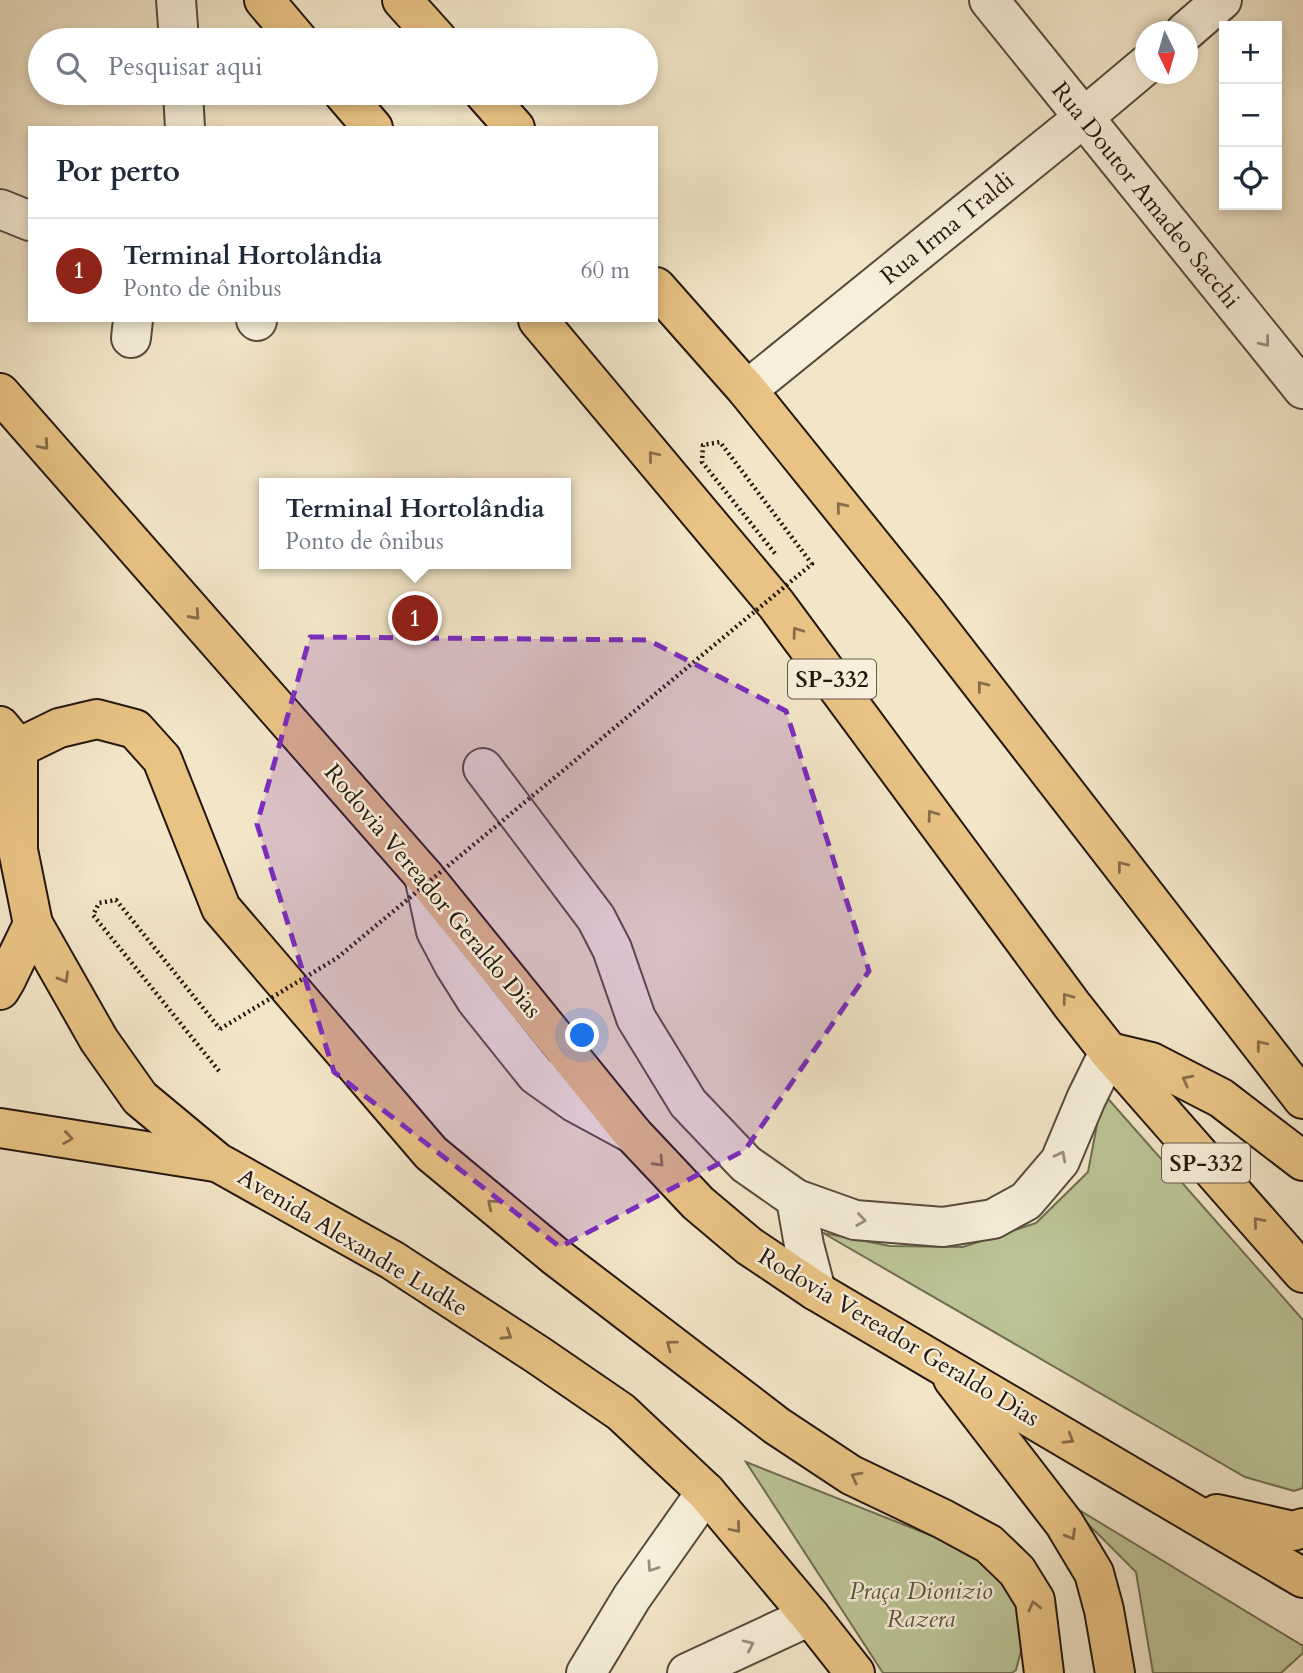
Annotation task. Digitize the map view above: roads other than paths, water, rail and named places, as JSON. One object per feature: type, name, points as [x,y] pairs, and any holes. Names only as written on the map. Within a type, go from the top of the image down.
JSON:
[{"type":"main road","points":[[264,0],[288,28]]},
{"type":"main road","points":[[402,0],[427,28]]},
{"type":"main road","points":[[353,105],[371,126]]},
{"type":"main road","points":[[495,105],[513,126]]},
{"type":"main road","points":[[658,289],[747,390],[925,611],[1303,1099]]},
{"type":"main road","name":"SP-332","points":[[540,322],[776,604],[1109,1052],[1303,1273]]},
{"type":"main road","name":"Rodovia Vereador Geraldo Dias","points":[[0,393],[424,876],[633,1134],[698,1203],[749,1246],[816,1291],[1303,1578]]},
{"type":"main road","points":[[9,737],[97,719],[135,729],[162,759],[221,908],[431,1153],[555,1256],[778,1426],[851,1475],[989,1544],[1017,1572],[1035,1600],[1044,1673]]},
{"type":"main road","name":"Avenida Alexandre Ludke","points":[[9,737],[18,850],[33,924],[99,1040],[140,1098],[217,1162],[392,1260],[621,1412],[706,1492],[855,1673]]},
{"type":"main road","points":[[0,990],[33,924]]},
{"type":"main road","points":[[1109,1052],[1151,1062],[1221,1098],[1303,1161]]},
{"type":"main road","points":[[0,1128],[217,1162]]},
{"type":"main road","points":[[941,1363],[1064,1523],[1094,1573],[1104,1610],[1115,1673]]},
{"type":"main road","points":[[1177,1504],[1293,1531],[1303,1528]]},
{"type":"street","points":[[176,0],[178,28]]},
{"type":"street","name":"Rua Doutor Amadeo Sacchi","points":[[989,0],[1303,389]]},
{"type":"street","points":[[1198,21],[1222,0]]},
{"type":"street","name":"Rua Irma Traldi","points":[[747,390],[1135,74]]},
{"type":"street","points":[[184,105],[185,126]]},
{"type":"street","points":[[0,209],[28,220]]},
{"type":"street","points":[[483,768],[596,918],[612,949],[636,1018],[688,1103],[746,1164],[796,1199],[855,1220],[943,1227],[993,1219],[1026,1201],[1060,1161],[1109,1052]]},
{"type":"street","points":[[796,1199],[816,1291]]},
{"type":"street","points":[[586,1673],[632,1597],[706,1492]]},
{"type":"street","points":[[687,1673],[810,1616]]},
{"type":"place","name":"Terminal Hortolândia","points":[[415,618]]},
{"type":"park label","name":"Praça Dionizio Razera","points":[[921,1605]]}]
